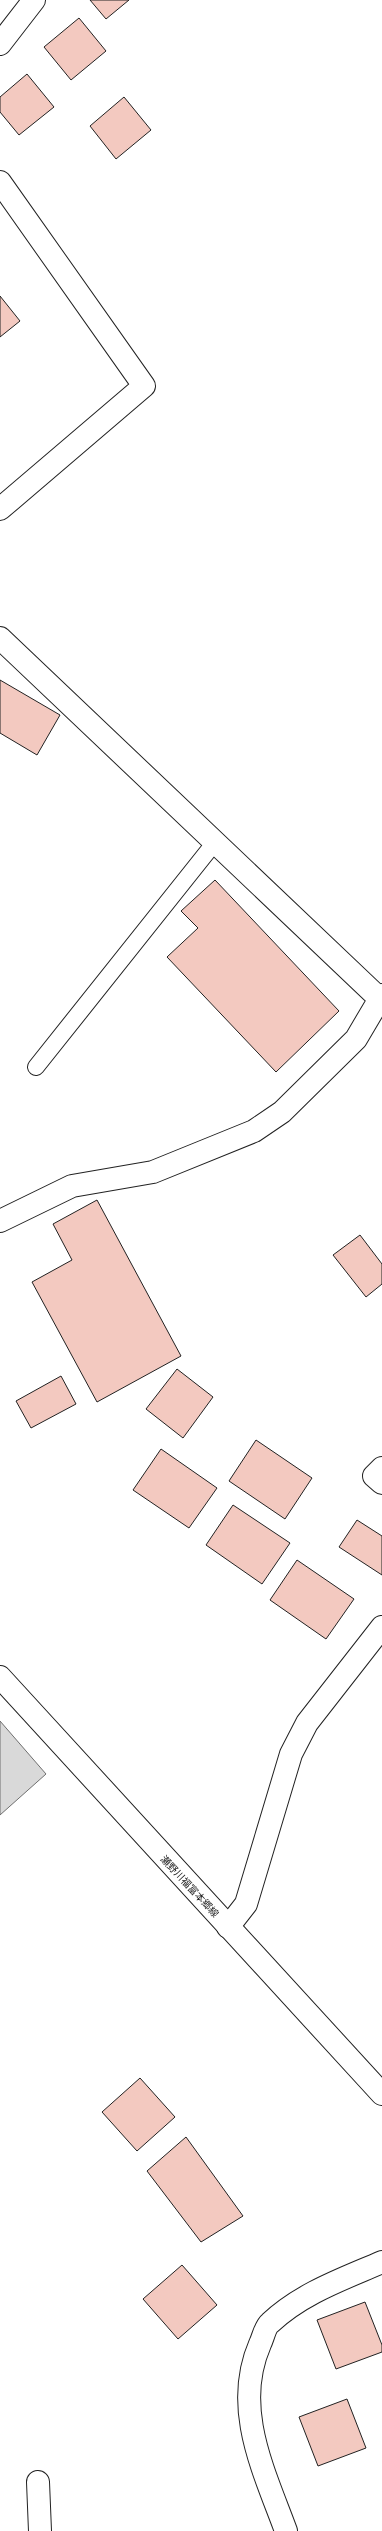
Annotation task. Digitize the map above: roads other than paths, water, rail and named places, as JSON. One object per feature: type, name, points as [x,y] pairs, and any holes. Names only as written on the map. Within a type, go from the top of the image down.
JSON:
[{"type":"street","points":[[0,44],[34,0]]},
{"type":"street","points":[[0,182],[144,386],[0,510]]},
{"type":"street","points":[[0,638],[381,998],[356,1039],[282,1112],[254,1131],[153,1172],[72,1186],[0,1221]]},
{"type":"street","points":[[382,1468],[374,1476],[382,1483]]},
{"type":"street","points":[[228,1927],[246,1904],[291,1754],[307,1724],[382,1627]]},
{"type":"street","name":"瀬野川福富本郷線","points":[[0,1677],[382,2094]]},
{"type":"street","points":[[286,2531],[256,2450],[247,2405],[252,2361],[269,2324],[306,2296],[382,2262]]},
{"type":"street","points":[[38,2482],[40,2531]]},
{"type":"lane","points":[[36,1067],[216,841]]}]
